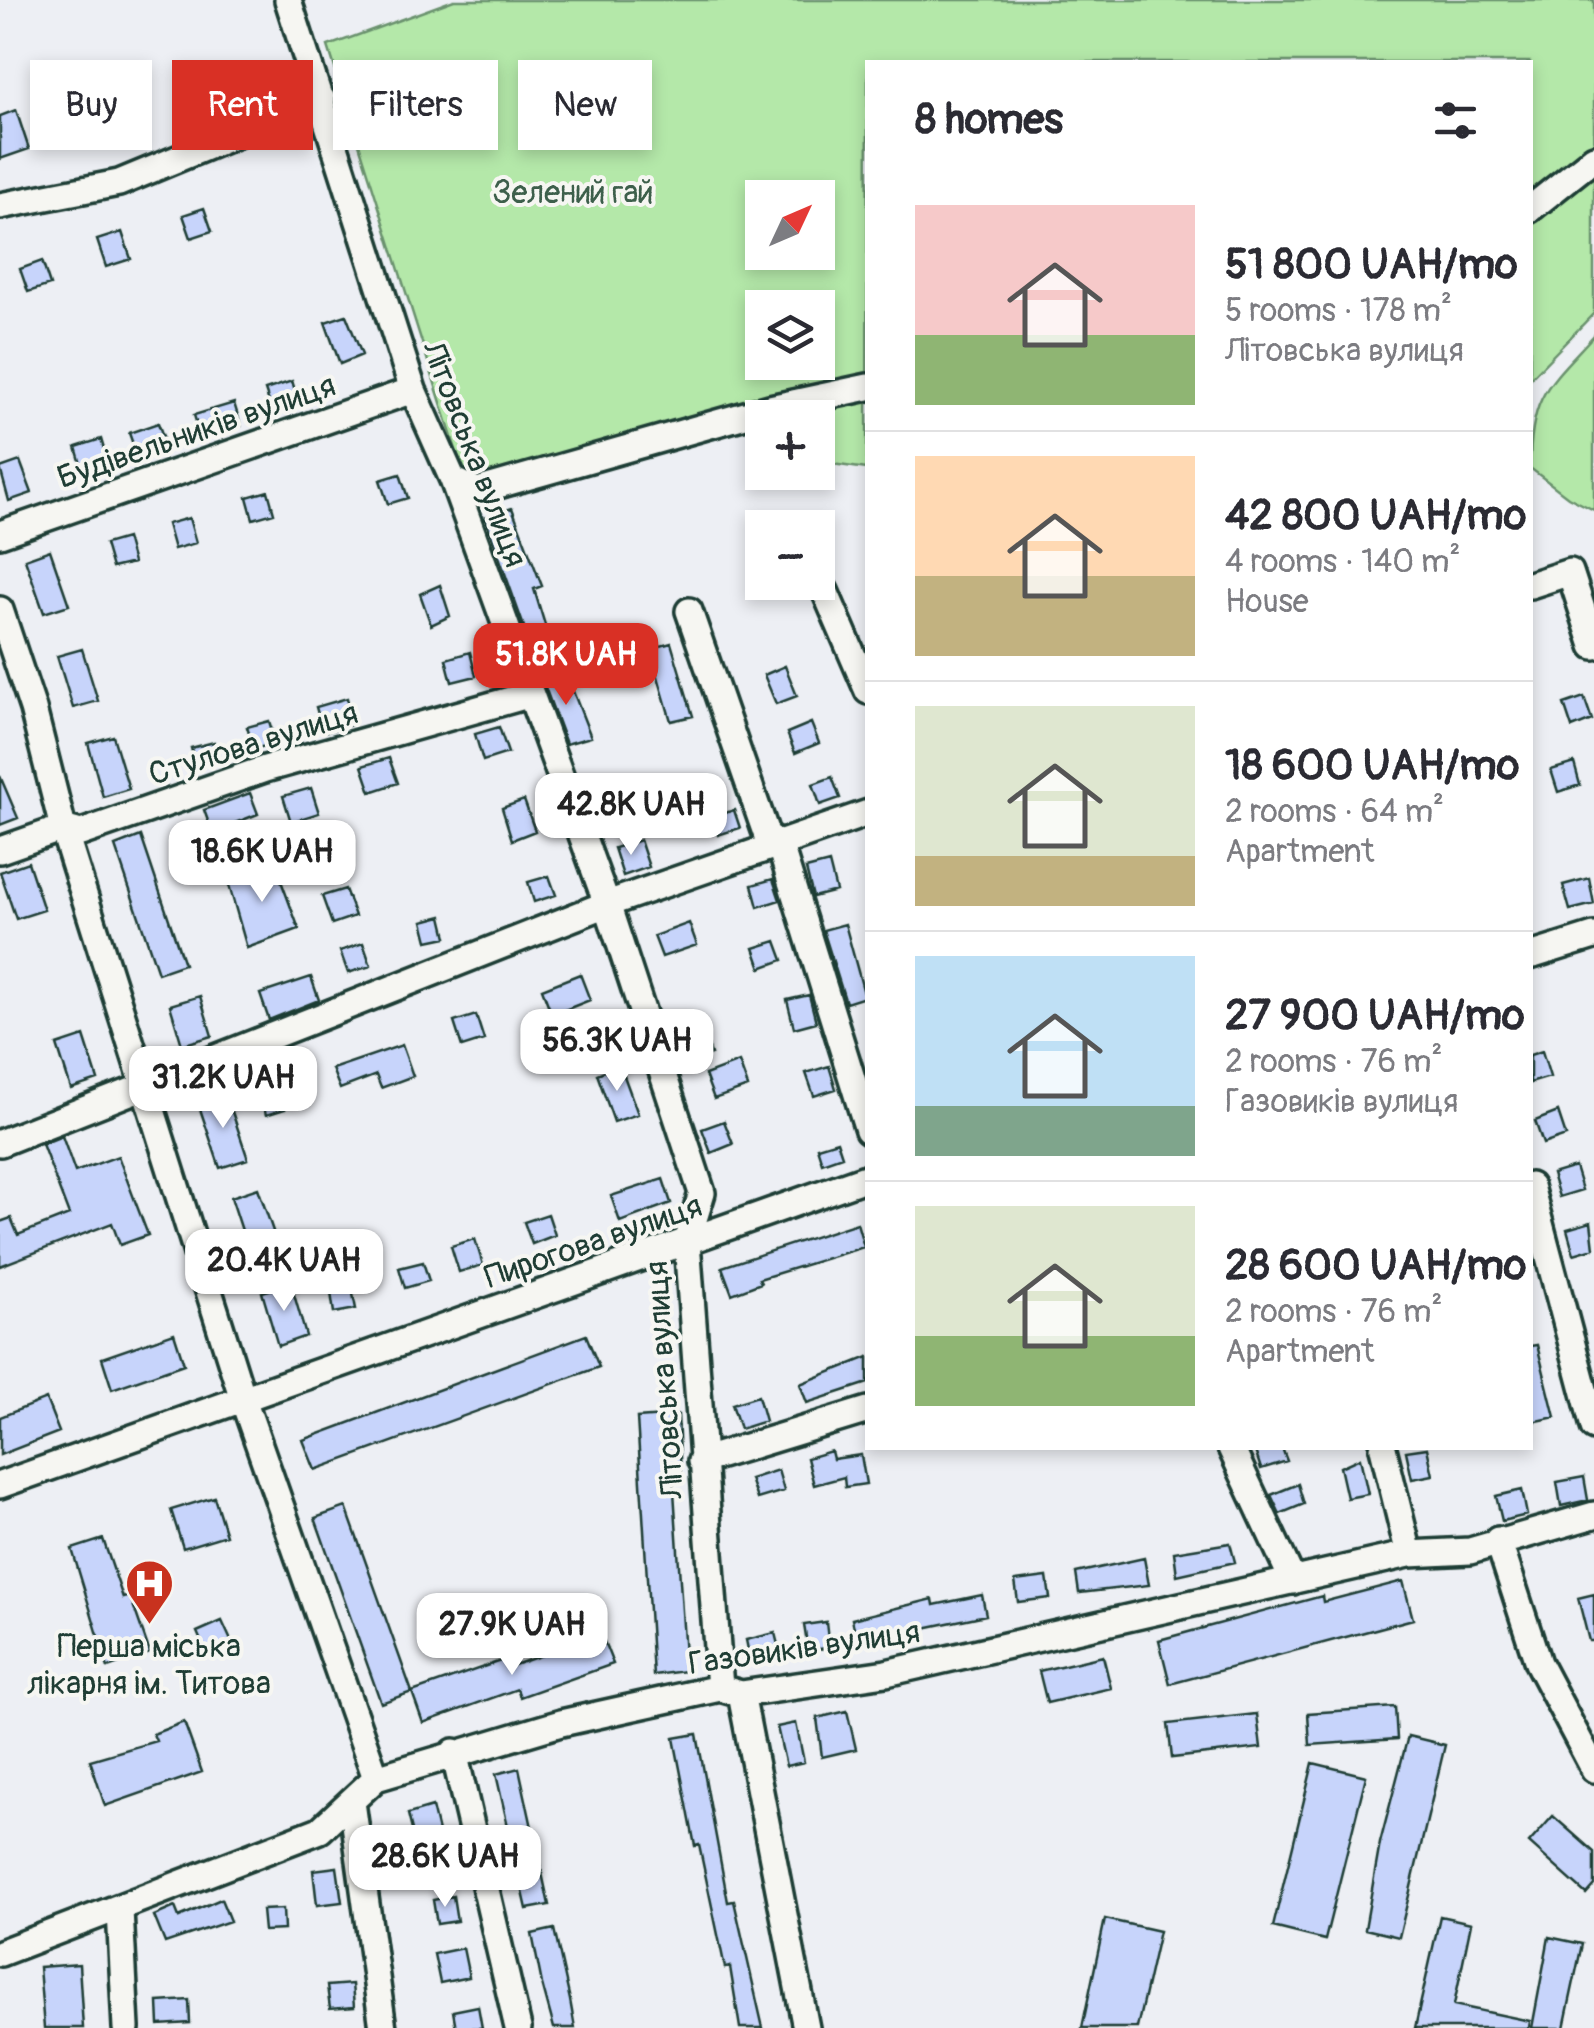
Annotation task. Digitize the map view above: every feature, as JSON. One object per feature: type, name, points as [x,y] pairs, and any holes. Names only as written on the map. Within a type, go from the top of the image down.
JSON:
[{"type":"street","name":"Літовська вулиця","points":[[288,0],[413,390],[453,480],[607,904],[702,1194],[687,1242],[701,1461],[730,1691],[806,2028]]},
{"type":"street","points":[[0,206],[119,183],[322,99]]},
{"type":"street","points":[[1533,208],[1594,158]]},
{"type":"street","points":[[453,480],[478,490],[770,408],[865,387]]},
{"type":"street","name":"Будівельників вулиця","points":[[0,534],[413,390]]},
{"type":"street","points":[[1533,584],[1570,572],[1594,646]]},
{"type":"street","points":[[830,600],[865,684]]},
{"type":"street","points":[[0,610],[33,709],[63,828],[243,1399],[376,1778]]},
{"type":"street","points":[[689,611],[768,838],[779,843],[865,1120]]},
{"type":"street","name":"Стулова вулиця","points":[[0,850],[63,828],[81,833],[265,769],[528,695]]},
{"type":"street","points":[[0,1143],[148,1088],[607,904],[865,814]]},
{"type":"street","points":[[1533,955],[1594,936]]},
{"type":"street","name":"Пирогова вулиця","points":[[0,1485],[865,1178]]},
{"type":"street","points":[[1533,1197],[1594,1427]]},
{"type":"street","points":[[701,1461],[865,1411]]},
{"type":"street","points":[[1232,1450],[1294,1581]]},
{"type":"street","points":[[1383,1450],[1409,1554]]},
{"type":"street","name":"Газовиків вулиця","points":[[0,1953],[320,1830],[376,1778],[454,1752],[560,1723],[730,1691],[886,1673],[1409,1554],[1470,1551],[1594,1515]]},
{"type":"street","points":[[1498,1540],[1538,1663],[1594,1769]]},
{"type":"street","points":[[454,1752],[518,2028]]},
{"type":"street","points":[[352,1802],[384,2028]]},
{"type":"street","points":[[120,1910],[126,2028]]},
{"type":"green space","name":"Зелений гай","points":[[454,0],[1594,0],[1594,313],[1533,376],[1533,60],[865,60],[865,469],[835,464],[835,400],[745,400],[745,422],[500,479],[462,469],[361,150],[498,150],[498,60],[333,62],[328,46]]},
{"type":"green space","points":[[1594,335],[1594,510],[1568,497],[1533,470],[1533,430],[1538,407],[1565,367]]},
{"type":"building","points":[[16,110],[29,149],[0,159],[0,116]]},
{"type":"building","points":[[204,208],[212,231],[191,238],[183,215]]},
{"type":"building","points":[[122,232],[131,259],[106,267],[97,240]]},
{"type":"building","points":[[42,261],[50,285],[28,292],[20,269]]},
{"type":"building","points":[[346,315],[362,355],[340,364],[325,322]]},
{"type":"building","points":[[292,381],[299,402],[272,411],[265,390]]},
{"type":"building","points":[[234,403],[241,426],[201,438],[194,415]]},
{"type":"building","points":[[158,423],[168,450],[139,461],[129,433]]},
{"type":"building","points":[[101,439],[108,463],[83,471],[76,447]]},
{"type":"building","points":[[20,461],[32,493],[9,501],[0,468]]},
{"type":"building","points":[[400,474],[408,498],[388,504],[380,480]]},
{"type":"building","points":[[268,491],[274,513],[253,519],[247,497]]},
{"type":"building","points":[[512,508],[542,586],[534,589],[548,635],[529,641],[485,517]]},
{"type":"building","points":[[189,518],[196,543],[174,549],[167,524]]},
{"type":"building","points":[[126,538],[133,563],[112,568],[105,544]]},
{"type":"building","points":[[50,550],[69,605],[44,613],[25,559]]},
{"type":"building","points":[[440,585],[450,616],[431,625],[420,594]]},
{"type":"building","points":[[671,643],[693,716],[671,721],[650,649]]},
{"type":"building","points":[[82,649],[98,701],[73,708],[57,656]]},
{"type":"building","points":[[470,652],[476,676],[452,682],[446,659]]},
{"type":"building","points":[[785,666],[797,696],[776,704],[764,675]]},
{"type":"building","points":[[565,671],[591,737],[566,744],[542,679]]},
{"type":"building","points":[[1584,697],[1592,720],[1572,728],[1564,704]]},
{"type":"building","points":[[347,698],[354,724],[323,732],[316,707]]},
{"type":"building","points":[[269,721],[276,743],[254,749],[247,727]]},
{"type":"building","points":[[811,723],[819,743],[795,753],[787,733]]},
{"type":"building","points":[[499,727],[508,753],[483,761],[475,734]]},
{"type":"building","points":[[113,736],[129,789],[103,797],[88,743]]},
{"type":"building","points":[[214,742],[219,760],[196,766],[191,748]]},
{"type":"building","points":[[389,758],[398,783],[371,792],[362,766]]},
{"type":"building","points":[[1574,763],[1580,785],[1558,792],[1551,770]]},
{"type":"building","points":[[0,776],[18,818],[0,825]]},
{"type":"building","points":[[832,777],[840,798],[820,805],[813,784]]},
{"type":"building","points":[[624,787],[632,813],[601,822],[593,796]]},
{"type":"building","points":[[311,788],[319,813],[291,822],[283,796]]},
{"type":"building","points":[[250,793],[258,814],[212,832],[204,810]]},
{"type":"building","points":[[524,800],[535,831],[512,840],[502,808]]},
{"type":"building","points":[[734,810],[740,828],[718,835],[712,817]]},
{"type":"building","points":[[141,836],[184,964],[158,973],[115,846]]},
{"type":"building","points":[[640,840],[649,867],[623,876],[614,848]]},
{"type":"building","points":[[28,862],[44,910],[16,919],[0,872]]},
{"type":"building","points":[[274,862],[299,929],[247,948],[227,878]]},
{"type":"building","points":[[829,863],[836,891],[813,897],[806,869]]},
{"type":"building","points":[[549,876],[556,895],[534,902],[528,882]]},
{"type":"building","points":[[1589,878],[1594,904],[1570,910],[1563,885]]},
{"type":"building","points":[[773,879],[780,900],[758,907],[752,885]]},
{"type":"building","points":[[345,889],[355,916],[332,924],[322,896]]},
{"type":"building","points":[[442,916],[447,937],[428,941],[423,921]]},
{"type":"building","points":[[689,923],[697,945],[662,957],[654,936]]},
{"type":"building","points":[[845,924],[865,997],[846,1003],[823,930]]},
{"type":"building","points":[[776,941],[783,960],[761,968],[754,948]]},
{"type":"building","points":[[363,943],[371,966],[348,973],[340,951]]},
{"type":"building","points":[[580,974],[590,1000],[552,1015],[542,989]]},
{"type":"building","points":[[311,977],[319,1000],[269,1020],[260,994]]},
{"type":"building","points":[[809,995],[816,1022],[794,1028],[787,1000]]},
{"type":"building","points":[[200,996],[212,1036],[182,1045],[170,1005]]},
{"type":"building","points":[[476,1015],[484,1040],[462,1047],[454,1022]]},
{"type":"building","points":[[702,1026],[711,1054],[689,1062],[680,1034]]},
{"type":"building","points":[[84,1036],[98,1080],[71,1089],[57,1045]]},
{"type":"building","points":[[402,1045],[413,1076],[381,1088],[376,1075],[340,1089],[332,1069]]},
{"type":"building","points":[[1542,1051],[1550,1077],[1533,1082],[1533,1054]]},
{"type":"building","points":[[739,1062],[748,1087],[714,1099],[705,1075]]},
{"type":"building","points":[[620,1065],[638,1114],[614,1122],[597,1074]]},
{"type":"building","points":[[829,1066],[836,1089],[814,1096],[806,1073]]},
{"type":"building","points":[[280,1089],[285,1109],[266,1115],[260,1094]]},
{"type":"building","points":[[226,1094],[248,1159],[220,1168],[198,1103]]},
{"type":"building","points":[[1558,1112],[1566,1136],[1543,1144],[1535,1121]]},
{"type":"building","points":[[724,1121],[733,1144],[711,1153],[702,1129]]},
{"type":"building","points":[[62,1136],[75,1172],[118,1156],[148,1235],[120,1245],[112,1223],[0,1266],[0,1222],[11,1218],[18,1235],[69,1215],[42,1144]]},
{"type":"building","points":[[837,1141],[842,1156],[822,1163],[817,1147]]},
{"type":"building","points":[[1575,1167],[1582,1190],[1559,1197],[1552,1174]]},
{"type":"building","points":[[663,1179],[671,1203],[620,1222],[611,1196]]},
{"type":"building","points":[[258,1188],[275,1237],[247,1246],[231,1197]]},
{"type":"building","points":[[548,1214],[555,1235],[532,1244],[524,1222]]},
{"type":"building","points":[[1591,1222],[1594,1248],[1574,1254],[1567,1229]]},
{"type":"building","points":[[857,1223],[864,1247],[759,1279],[761,1283],[732,1294],[722,1267]]},
{"type":"building","points":[[475,1239],[483,1265],[459,1272],[451,1246]]},
{"type":"building","points":[[423,1262],[429,1281],[405,1288],[399,1268]]},
{"type":"building","points":[[291,1284],[306,1336],[278,1346],[262,1292]]},
{"type":"building","points":[[352,1289],[356,1309],[334,1313],[331,1293]]},
{"type":"building","points":[[174,1333],[184,1364],[112,1389],[102,1358]]},
{"type":"building","points":[[586,1335],[599,1367],[315,1470],[303,1440]]},
{"type":"building","points":[[1537,1345],[1555,1417],[1533,1422],[1533,1346]]},
{"type":"building","points":[[865,1358],[865,1384],[807,1403],[800,1384]]},
{"type":"building","points":[[758,1396],[765,1421],[740,1429],[732,1404]]},
{"type":"building","points":[[46,1399],[59,1432],[0,1455],[0,1417]]},
{"type":"building","points":[[678,1415],[681,1476],[673,1476],[686,1671],[653,1675],[637,1418]]},
{"type":"building","points":[[1255,1450],[1283,1450],[1287,1461],[1261,1469]]},
{"type":"building","points":[[1427,1450],[1433,1475],[1412,1479],[1406,1451]]},
{"type":"building","points":[[831,1451],[833,1459],[861,1455],[866,1484],[845,1487],[844,1477],[814,1485],[807,1458]]},
{"type":"building","points":[[1360,1458],[1368,1494],[1347,1498],[1340,1467]]},
{"type":"building","points":[[778,1470],[784,1491],[757,1499],[750,1479]]},
{"type":"building","points":[[1584,1477],[1588,1500],[1561,1506],[1557,1482]]},
{"type":"building","points":[[1298,1484],[1304,1504],[1280,1514],[1271,1495]]},
{"type":"building","points":[[1522,1490],[1527,1515],[1502,1521],[1496,1496]]},
{"type":"building","points":[[214,1497],[226,1535],[183,1548],[171,1510]]},
{"type":"building","points":[[346,1507],[412,1692],[381,1703],[315,1518]]},
{"type":"building","points":[[103,1539],[123,1598],[130,1596],[150,1653],[108,1668],[72,1549]]},
{"type":"building","points":[[1230,1543],[1235,1562],[1177,1575],[1174,1552]]},
{"type":"building","points":[[1144,1558],[1149,1585],[1079,1593],[1076,1573]]},
{"type":"building","points":[[1047,1577],[1050,1598],[1018,1602],[1015,1581]]},
{"type":"building","points":[[1403,1581],[1413,1619],[1170,1684],[1159,1640],[1322,1596],[1323,1602]]},
{"type":"building","points":[[1594,1594],[1594,1641],[1589,1641],[1578,1598]]},
{"type":"building","points":[[982,1595],[986,1615],[857,1642],[852,1619],[933,1599],[934,1605]]},
{"type":"building","points":[[222,1621],[233,1645],[208,1657],[197,1632]]},
{"type":"building","points":[[826,1622],[829,1648],[808,1650],[804,1625]]},
{"type":"building","points":[[775,1633],[781,1657],[751,1664],[746,1640]]},
{"type":"building","points":[[601,1634],[613,1664],[520,1697],[517,1689],[423,1723],[412,1692],[506,1659],[509,1667]]},
{"type":"building","points":[[1103,1656],[1111,1688],[1047,1703],[1039,1671]]},
{"type":"building","points":[[1395,1707],[1397,1739],[1310,1745],[1308,1713]]},
{"type":"building","points":[[847,1711],[856,1749],[822,1757],[817,1718]]},
{"type":"building","points":[[1257,1714],[1261,1748],[1172,1758],[1168,1724]]},
{"type":"building","points":[[184,1722],[202,1772],[105,1806],[90,1760],[156,1741],[153,1734]]},
{"type":"building","points":[[796,1723],[804,1762],[786,1766],[777,1727]]},
{"type":"building","points":[[697,1734],[728,1902],[734,1901],[763,2028],[740,2028],[730,1967],[725,1968],[699,1845],[695,1846],[674,1738]]},
{"type":"building","points":[[1408,1736],[1445,1745],[1399,1937],[1365,1929],[1380,1843]]},
{"type":"building","points":[[1313,1763],[1366,1776],[1325,1940],[1273,1927]]},
{"type":"building","points":[[519,1768],[549,1905],[527,1909],[496,1774]]},
{"type":"building","points":[[432,1807],[438,1832],[414,1838],[408,1814]]},
{"type":"building","points":[[1553,1816],[1594,1852],[1594,1885],[1586,1894],[1529,1843]]},
{"type":"building","points":[[337,1867],[342,1902],[317,1905],[313,1870]]},
{"type":"building","points":[[453,1896],[457,1921],[437,1924],[433,1900]]},
{"type":"building","points":[[221,1899],[230,1921],[165,1943],[154,1916],[175,1907],[179,1917]]},
{"type":"building","points":[[283,1909],[284,1930],[264,1931],[262,1910]]},
{"type":"building","points":[[1440,1916],[1471,1923],[1454,2005],[1530,2021],[1529,2028],[1415,2028]]},
{"type":"building","points":[[1105,1919],[1159,1931],[1137,2028],[1082,2028]]},
{"type":"building","points":[[554,1929],[575,2028],[554,2028],[542,1984],[532,1934]]},
{"type":"building","points":[[1549,1937],[1582,1944],[1564,2028],[1532,2028]]},
{"type":"building","points":[[463,1948],[469,1977],[440,1983],[434,1954]]},
{"type":"building","points":[[79,1964],[83,2028],[44,2028],[39,1967]]},
{"type":"building","points":[[352,1984],[354,2007],[330,2009],[327,1986]]},
{"type":"building","points":[[189,2000],[190,2023],[159,2025],[158,2002]]},
{"type":"building","points":[[478,2006],[482,2028],[456,2028],[453,2011]]},
{"type":"place","name":"Перша міська лікарня ім. Титова","points":[[149,1626]]}]
